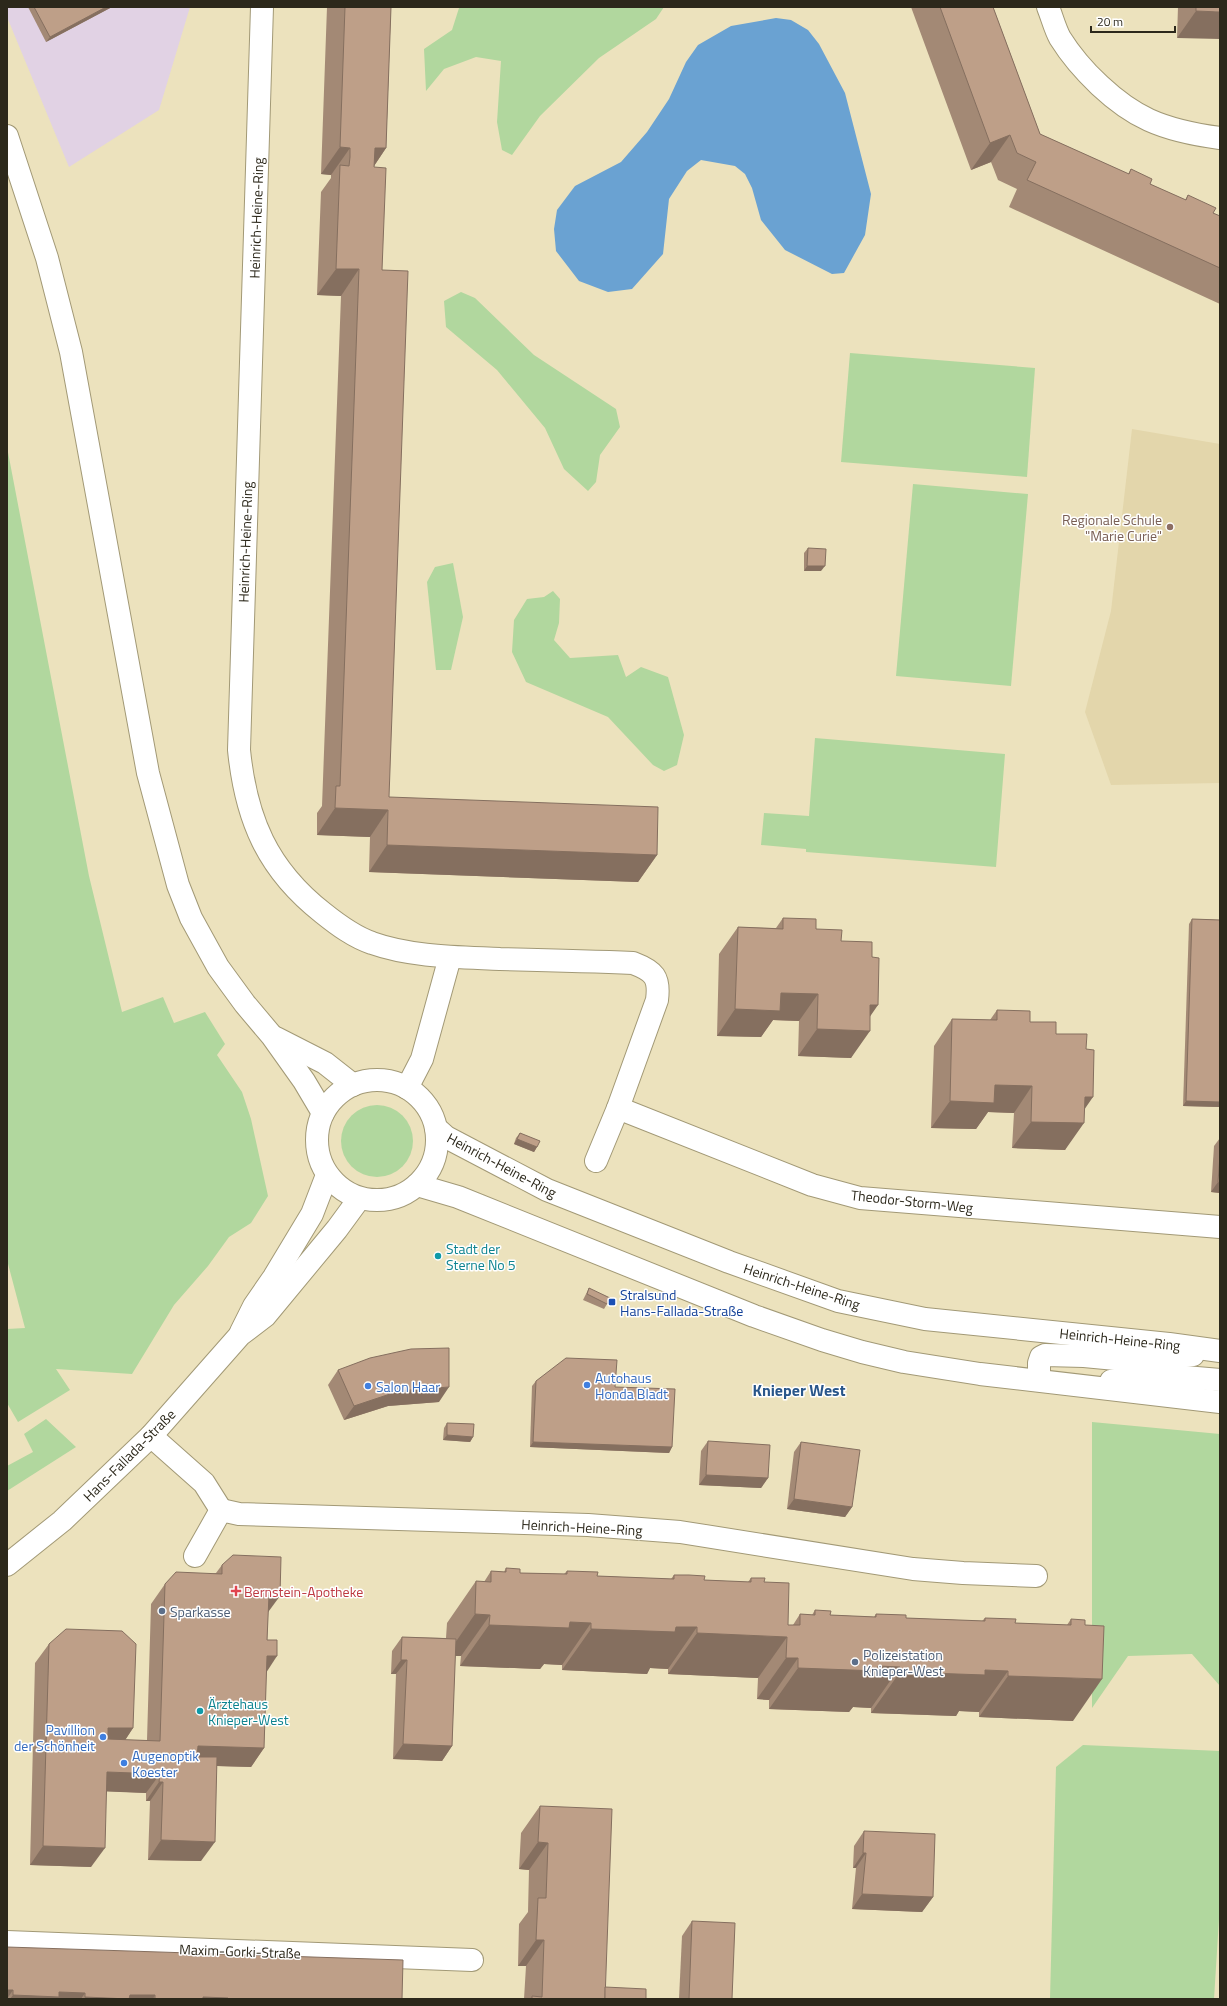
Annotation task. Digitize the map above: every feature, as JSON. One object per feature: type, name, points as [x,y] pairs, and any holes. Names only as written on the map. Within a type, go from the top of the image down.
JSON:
[{"type":"street","name":"Heinrich-Heine-Ring","points":[[262,7],[239,750],[242,782],[246,800],[265,847],[290,882],[315,907],[344,929],[372,943],[401,950],[450,957],[633,963],[648,969],[655,977],[659,987],[657,1000],[618,1108],[596,1161]]},
{"type":"street","points":[[1048,7],[1060,38],[1084,68],[1115,100],[1149,120],[1197,135],[1220,138]]},
{"type":"street","points":[[7,136],[47,258],[71,352],[148,773],[178,885],[192,918],[218,967],[245,1004],[272,1036],[304,1081],[323,1113]]},
{"type":"street","points":[[407,1088],[422,1059],[450,957]]},
{"type":"street","points":[[272,1036],[325,1063],[353,1084]]},
{"type":"street","points":[[366,1080],[394,1082],[407,1088],[420,1098],[430,1112],[436,1128],[437,1149],[430,1169],[417,1185],[405,1194],[390,1200],[374,1201],[359,1199],[341,1189],[327,1175],[319,1161],[316,1145],[317,1128],[323,1113],[330,1101],[341,1092],[353,1084],[366,1080]]},
{"type":"street","name":"Theodor-Storm-Weg","points":[[618,1108],[812,1185],[860,1198],[1220,1227]]},
{"type":"street","name":"Heinrich-Heine-Ring","points":[[436,1128],[446,1137],[547,1190],[729,1262],[838,1301],[925,1319],[1169,1344],[1220,1352]]},
{"type":"street","name":"Hans-Fallada-Straße","points":[[240,1335],[254,1306],[274,1277],[312,1214],[327,1175]]},
{"type":"street","points":[[417,1185],[458,1197],[695,1294],[822,1340],[904,1362],[1220,1402]]},
{"type":"street","name":"Hans-Fallada-Straße","points":[[7,1565],[62,1521],[151,1436],[240,1335],[265,1316],[337,1230],[359,1199]]},
{"type":"street","name":"Heinrich-Heine-Ring","points":[[1039,1380],[1039,1363],[1041,1357],[1045,1355],[1084,1356],[1137,1361],[1220,1352]]},
{"type":"street","points":[[1084,1385],[1145,1376],[1172,1376],[1220,1380]]},
{"type":"street","points":[[151,1436],[204,1483],[220,1510],[195,1556]]},
{"type":"street","name":"Heinrich-Heine-Ring","points":[[220,1510],[239,1514],[588,1525],[680,1532],[913,1569],[1036,1576]]},
{"type":"street","name":"Maxim-Gorki-Straße","points":[[7,1942],[472,1960]]},
{"type":"shaded area","points":[[7,7],[190,7],[159,110],[69,167],[7,17]]},
{"type":"shaded area","name":"Regionale Schule \"Marie Curie\"","points":[[1132,429],[1220,444],[1220,783],[1111,785],[1085,712],[1111,611]]},
{"type":"green space","points":[[664,7],[656,19],[599,58],[540,116],[512,155],[502,150],[497,122],[501,61],[476,57],[444,69],[426,91],[424,49],[452,30],[459,8]]},
{"type":"green space","points":[[461,292],[475,298],[534,355],[616,409],[620,427],[600,455],[596,482],[588,491],[564,469],[545,428],[497,370],[446,327],[444,301]]},
{"type":"green space","points":[[850,353],[1035,368],[1027,477],[841,462]]},
{"type":"green space","points":[[7,447],[89,876],[122,1012],[163,997],[174,1023],[205,1012],[225,1044],[217,1055],[242,1092],[251,1119],[268,1196],[251,1223],[229,1237],[208,1266],[174,1305],[132,1374],[56,1369],[70,1390],[18,1422],[7,1403],[7,1329],[25,1328],[7,1260]]},
{"type":"green space","points":[[913,484],[1028,494],[1011,686],[896,676]]},
{"type":"green space","points":[[453,563],[463,617],[451,670],[436,670],[427,582],[435,567]]},
{"type":"green space","points":[[553,591],[560,599],[559,623],[554,640],[570,658],[618,655],[626,677],[641,667],[668,677],[684,735],[677,765],[664,771],[653,765],[608,717],[526,682],[512,652],[514,620],[527,599],[544,597]]},
{"type":"green space","points":[[815,738],[1005,754],[996,867],[806,852],[806,849],[761,845],[764,813],[809,816]]},
{"type":"green space","points":[[377,1105],[397,1111],[407,1121],[413,1141],[407,1161],[397,1171],[377,1177],[357,1171],[347,1161],[341,1141],[347,1121],[357,1111]]},
{"type":"green space","points":[[46,1419],[76,1447],[7,1491],[7,1466],[33,1452],[24,1434]]},
{"type":"green space","points":[[1092,1422],[1220,1434],[1220,1686],[1192,1654],[1128,1656],[1092,1708]]},
{"type":"green space","points":[[1083,1745],[1220,1751],[1220,1903],[1214,1999],[1050,1999],[1056,1767]]},
{"type":"water","points":[[776,18],[791,20],[808,30],[819,44],[845,93],[871,194],[865,235],[844,273],[832,274],[785,250],[761,220],[752,188],[745,174],[735,166],[701,160],[687,171],[669,199],[663,254],[632,289],[608,292],[579,281],[556,251],[554,229],[557,210],[575,186],[621,162],[647,132],[669,99],[686,62],[698,45],[731,26]]},
{"type":"building","points":[[34,7],[106,7],[50,37]]},
{"type":"building","points":[[345,7],[391,7],[386,148],[375,148],[374,167],[386,168],[382,270],[408,271],[389,797],[658,807],[657,855],[387,845],[388,810],[335,808],[336,786],[340,786],[359,269],[336,269],[340,165],[349,166],[350,157],[350,148],[340,147]]},
{"type":"building","points":[[940,7],[993,7],[1040,134],[1129,174],[1131,169],[1152,179],[1150,184],[1186,200],[1188,195],[1216,208],[1213,213],[1220,216],[1220,268],[1027,180],[1036,162],[1017,153],[1010,135],[990,143]]},
{"type":"building","points":[[1196,7],[1220,7],[1220,12],[1196,11]]},
{"type":"building","points":[[808,548],[826,549],[825,566],[807,566]]},
{"type":"building","points":[[783,918],[816,919],[816,929],[842,930],[841,941],[872,942],[872,957],[879,958],[878,1005],[870,1005],[870,1031],[817,1029],[818,994],[781,993],[780,1011],[735,1009],[738,927],[783,929]]},
{"type":"building","points":[[1192,919],[1220,920],[1220,1102],[1186,1101]]},
{"type":"building","points":[[997,1010],[1030,1011],[1030,1022],[1056,1022],[1056,1034],[1087,1034],[1086,1049],[1094,1050],[1093,1097],[1085,1097],[1084,1123],[1031,1122],[1032,1086],[995,1085],[994,1103],[950,1101],[952,1019],[997,1020]]},
{"type":"building","points":[[520,1133],[540,1141],[537,1147],[517,1139]]},
{"type":"building","points":[[1220,1155],[1220,1183],[1218,1182]]},
{"type":"building","points":[[589,1288],[610,1298],[607,1304],[587,1294]]},
{"type":"building","points":[[449,1348],[449,1387],[399,1391],[354,1406],[338,1370],[370,1358],[411,1349]]},
{"type":"building","points":[[566,1358],[617,1360],[615,1387],[675,1389],[672,1447],[533,1442],[536,1381]]},
{"type":"building","points":[[447,1423],[474,1424],[473,1437],[447,1435]]},
{"type":"building","points":[[708,1441],[770,1445],[768,1478],[706,1475]]},
{"type":"building","points":[[801,1442],[860,1450],[852,1507],[794,1499]]},
{"type":"building","name":"Ärztehaus Knieper-West","points":[[233,1555],[281,1557],[280,1596],[269,1595],[267,1640],[277,1640],[277,1656],[267,1656],[264,1748],[198,1746],[197,1757],[217,1757],[215,1842],[161,1840],[163,1782],[159,1782],[160,1774],[107,1772],[105,1848],[43,1846],[49,1644],[66,1629],[122,1631],[136,1644],[133,1728],[108,1728],[108,1739],[160,1741],[165,1584],[176,1572],[222,1574],[222,1565]]},
{"type":"building","points":[[506,1568],[520,1569],[520,1573],[567,1574],[567,1571],[598,1572],[597,1576],[674,1579],[674,1575],[689,1575],[705,1576],[704,1580],[751,1582],[751,1578],[765,1578],[764,1582],[789,1583],[788,1625],[800,1625],[800,1614],[815,1615],[815,1610],[831,1611],[830,1615],[876,1617],[876,1614],[906,1615],[906,1618],[985,1621],[985,1618],[1016,1619],[1015,1623],[1071,1625],[1071,1619],[1085,1620],[1085,1625],[1104,1626],[1102,1679],[1008,1676],[1008,1671],[985,1670],[985,1675],[900,1672],[900,1667],[878,1666],[878,1671],[798,1668],[798,1658],[786,1658],[787,1637],[697,1633],[697,1627],[676,1627],[675,1632],[591,1629],[591,1623],[570,1622],[569,1628],[489,1625],[490,1615],[475,1614],[476,1581],[491,1582],[491,1571],[506,1572]]},
{"type":"building","points":[[402,1637],[456,1639],[452,1746],[403,1744],[407,1660],[401,1660]]},
{"type":"building","points":[[540,1806],[612,1809],[605,1999],[532,1999],[532,1996],[542,1997],[544,1940],[536,1940],[538,1898],[546,1898],[548,1843],[538,1842]]},
{"type":"building","points":[[864,1831],[935,1834],[933,1897],[862,1894],[866,1853],[863,1853]]},
{"type":"building","points":[[692,1921],[735,1923],[732,1999],[689,1999]]},
{"type":"building","points":[[7,1947],[403,1960],[402,1999],[228,1999],[203,1997],[203,1999],[155,1999],[155,1995],[130,1995],[128,1999],[85,1997],[85,1993],[59,1992],[59,1997],[13,1995],[13,1990],[7,1990]]},
{"type":"building","points":[[605,1987],[646,1989],[646,1999],[605,1999]]},
{"type":"place","name":"Regionale Schule \"Marie Curie\"","points":[[1170,527]]},
{"type":"place","name":"Stadt der Sterne No 5","points":[[438,1256]]},
{"type":"place","name":"Stralsund Hans-Fallada-Straße","points":[[612,1302]]},
{"type":"place","name":"Autohaus Honda Bladt","points":[[587,1385]]},
{"type":"place","name":"Salon Haar","points":[[368,1386]]},
{"type":"place","name":"Bernstein-Apotheke","points":[[236,1591]]},
{"type":"place","name":"Sparkasse","points":[[162,1611]]},
{"type":"place","name":"Polizeistation Knieper-West","points":[[855,1662]]},
{"type":"place","name":"Ärztehaus Knieper-West","points":[[200,1711]]},
{"type":"place","name":"Pavillion der Schönheit","points":[[103,1737]]},
{"type":"place","name":"Augenoptik Koester","points":[[124,1763]]},
{"type":"district","name":"Knieper West","points":[[799,1390]]}]
